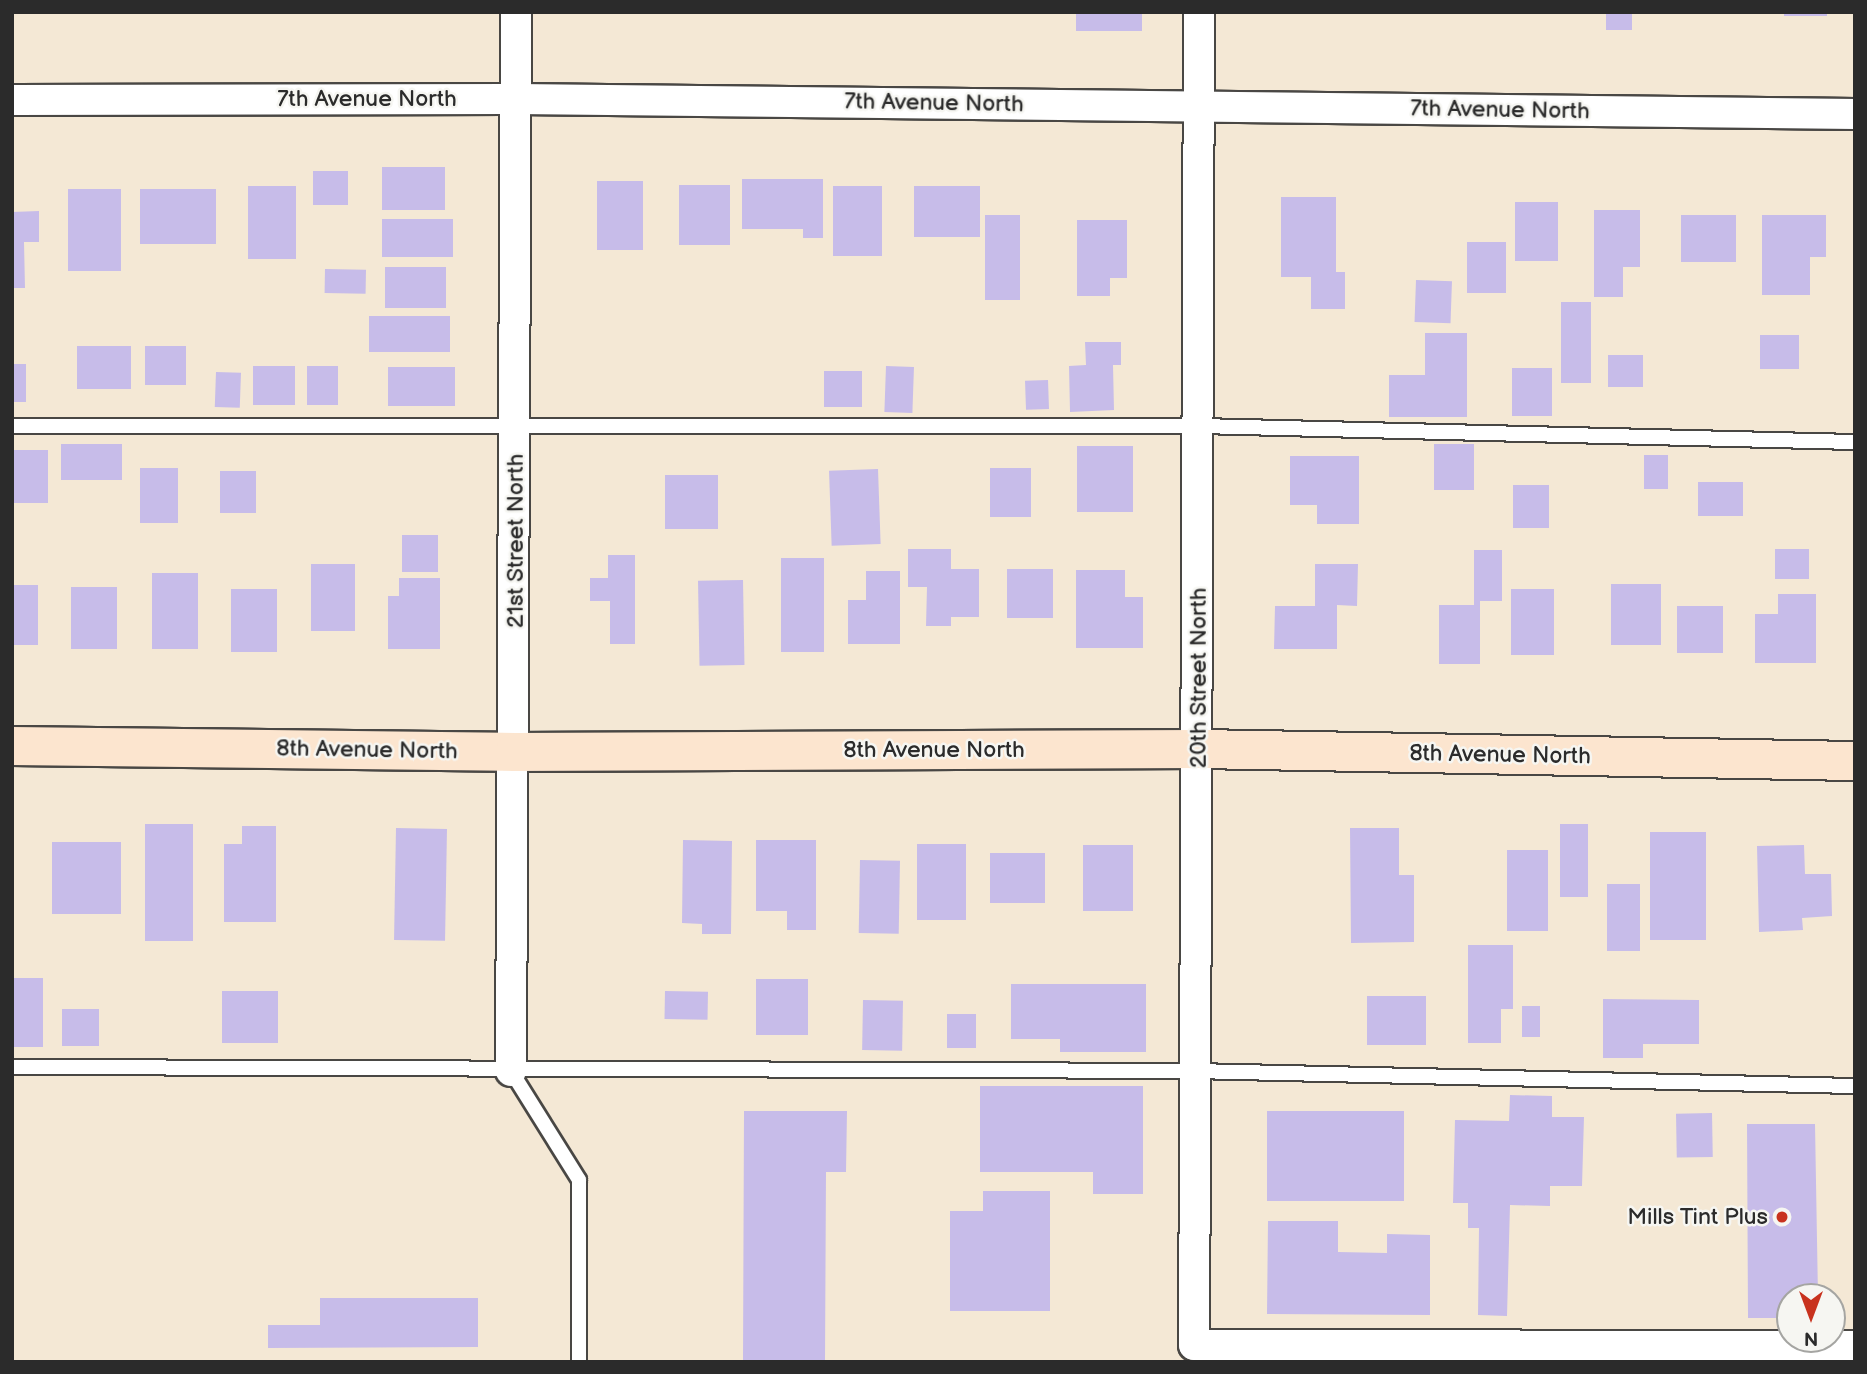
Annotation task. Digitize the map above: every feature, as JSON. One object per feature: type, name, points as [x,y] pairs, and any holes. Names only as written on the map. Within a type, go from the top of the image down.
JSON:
[{"type":"street","name":"21st Street North","points":[[511,1071],[515,752],[516,12]]},
{"type":"street","name":"20th Street North","points":[[1199,12],[1199,749],[1193,1071],[1194,1345],[1855,1346]]},
{"type":"street","name":"7th Avenue North","points":[[12,100],[517,99],[1855,114]]},
{"type":"street","name":"8th Avenue North","points":[[12,746],[515,752],[1199,749],[1855,761]]},
{"type":"lane","points":[[12,426],[1199,426],[1855,442]]},
{"type":"lane","points":[[12,1067],[511,1071],[1193,1071],[1855,1086]]},
{"type":"lane","points":[[511,1071],[579,1180],[579,1362]]},
{"type":"building","points":[[1076,12],[1142,12],[1142,31],[1076,31]]},
{"type":"building","points":[[1606,12],[1632,12],[1632,30],[1606,30]]},
{"type":"building","points":[[1784,12],[1827,12],[1827,16],[1784,16]]},
{"type":"building","points":[[382,167],[445,167],[445,210],[382,210]]},
{"type":"building","points":[[313,171],[348,171],[348,205],[313,205]]},
{"type":"building","points":[[742,179],[823,179],[823,238],[803,238],[803,229],[742,229]]},
{"type":"building","points":[[597,181],[643,181],[643,250],[597,250]]},
{"type":"building","points":[[679,185],[730,185],[730,245],[679,245]]},
{"type":"building","points":[[248,186],[296,186],[296,259],[248,259]]},
{"type":"building","points":[[833,186],[882,186],[882,256],[833,256]]},
{"type":"building","points":[[914,186],[980,186],[980,237],[914,237]]},
{"type":"building","points":[[68,189],[121,189],[121,271],[68,271]]},
{"type":"building","points":[[140,189],[216,189],[216,244],[140,244]]},
{"type":"building","points":[[1281,197],[1336,197],[1336,272],[1345,272],[1345,309],[1311,309],[1311,277],[1281,277]]},
{"type":"building","points":[[1515,202],[1558,202],[1558,261],[1515,261]]},
{"type":"building","points":[[1594,210],[1640,210],[1640,267],[1623,267],[1623,297],[1594,297]]},
{"type":"building","points":[[39,211],[39,242],[24,242],[25,288],[12,288],[12,212]]},
{"type":"building","points":[[985,215],[1020,215],[1020,300],[985,300]]},
{"type":"building","points":[[1681,215],[1736,215],[1736,262],[1681,262]]},
{"type":"building","points":[[1762,215],[1826,215],[1826,257],[1810,257],[1810,295],[1762,295]]},
{"type":"building","points":[[382,219],[453,219],[453,257],[382,257]]},
{"type":"building","points":[[1077,220],[1127,220],[1127,278],[1110,278],[1110,296],[1077,296]]},
{"type":"building","points":[[1467,242],[1506,242],[1506,293],[1467,293]]},
{"type":"building","points":[[385,267],[446,267],[446,308],[385,308]]},
{"type":"building","points":[[325,269],[366,270],[366,294],[325,293]]},
{"type":"building","points":[[1416,280],[1452,281],[1451,323],[1415,322]]},
{"type":"building","points":[[1561,302],[1591,302],[1591,383],[1561,383]]},
{"type":"building","points":[[369,316],[450,316],[450,352],[369,352]]},
{"type":"building","points":[[1425,333],[1467,333],[1467,417],[1389,417],[1389,375],[1425,375]]},
{"type":"building","points":[[1760,335],[1799,335],[1799,369],[1760,369]]},
{"type":"building","points":[[1085,342],[1121,342],[1121,365],[1113,365],[1114,410],[1070,412],[1069,366],[1086,365]]},
{"type":"building","points":[[77,346],[131,346],[131,389],[77,389]]},
{"type":"building","points":[[145,346],[186,346],[186,385],[145,385]]},
{"type":"building","points":[[1608,355],[1643,355],[1643,387],[1608,387]]},
{"type":"building","points":[[12,364],[26,364],[26,402],[12,402]]},
{"type":"building","points":[[253,366],[295,366],[295,405],[253,405]]},
{"type":"building","points":[[307,366],[338,366],[338,405],[307,405]]},
{"type":"building","points":[[886,366],[914,367],[912,413],[884,412]]},
{"type":"building","points":[[388,367],[455,367],[455,406],[388,406]]},
{"type":"building","points":[[1512,368],[1552,368],[1552,416],[1512,416]]},
{"type":"building","points":[[824,371],[862,371],[862,407],[824,407]]},
{"type":"building","points":[[216,372],[241,373],[240,408],[215,407]]},
{"type":"building","points":[[1048,380],[1049,409],[1026,410],[1025,381]]},
{"type":"building","points":[[61,444],[122,444],[122,480],[61,480]]},
{"type":"building","points":[[1434,444],[1474,444],[1474,490],[1434,490]]},
{"type":"building","points":[[1077,446],[1133,446],[1133,512],[1077,512]]},
{"type":"building","points":[[12,450],[48,450],[48,503],[12,503]]},
{"type":"building","points":[[1644,455],[1668,455],[1668,489],[1644,489]]},
{"type":"building","points":[[1290,456],[1359,456],[1359,524],[1317,524],[1317,505],[1290,505]]},
{"type":"building","points":[[140,468],[178,468],[178,523],[140,523]]},
{"type":"building","points":[[990,468],[1031,468],[1031,517],[990,517]]},
{"type":"building","points":[[878,469],[881,544],[832,546],[829,471]]},
{"type":"building","points":[[220,471],[256,471],[256,513],[220,513]]},
{"type":"building","points":[[665,475],[718,475],[718,529],[665,529]]},
{"type":"building","points":[[1698,482],[1743,482],[1743,516],[1698,516]]},
{"type":"building","points":[[1513,485],[1549,485],[1549,528],[1513,528]]},
{"type":"building","points":[[402,535],[438,535],[438,572],[402,572]]},
{"type":"building","points":[[908,549],[951,549],[951,569],[979,569],[979,617],[951,617],[951,626],[926,626],[927,587],[908,587]]},
{"type":"building","points":[[1775,549],[1809,549],[1809,579],[1775,579]]},
{"type":"building","points":[[1474,550],[1502,550],[1502,601],[1480,601],[1480,664],[1439,664],[1439,605],[1474,605]]},
{"type":"building","points":[[608,555],[635,555],[635,644],[610,644],[610,601],[590,601],[590,578],[608,578]]},
{"type":"building","points":[[781,558],[824,558],[824,652],[781,652]]},
{"type":"building","points":[[311,564],[355,564],[355,631],[311,631]]},
{"type":"building","points":[[1315,564],[1358,564],[1357,606],[1337,605],[1337,649],[1274,649],[1275,606],[1315,606]]},
{"type":"building","points":[[1007,569],[1053,569],[1053,618],[1007,618]]},
{"type":"building","points":[[1076,570],[1125,570],[1125,597],[1143,597],[1143,648],[1076,648]]},
{"type":"building","points":[[866,571],[900,571],[900,644],[848,644],[848,600],[866,600]]},
{"type":"building","points":[[152,573],[198,573],[198,649],[152,649]]},
{"type":"building","points":[[399,578],[440,578],[440,649],[388,649],[388,596],[399,596]]},
{"type":"building","points":[[743,580],[744,665],[699,666],[698,581]]},
{"type":"building","points":[[1611,584],[1661,584],[1661,645],[1611,645]]},
{"type":"building","points":[[12,585],[38,585],[38,645],[12,645]]},
{"type":"building","points":[[71,587],[117,587],[117,649],[71,649]]},
{"type":"building","points":[[231,589],[277,589],[277,652],[231,652]]},
{"type":"building","points":[[1511,589],[1554,589],[1554,655],[1511,655]]},
{"type":"building","points":[[1778,594],[1816,594],[1816,663],[1755,663],[1755,614],[1778,614]]},
{"type":"building","points":[[1677,606],[1723,606],[1723,653],[1677,653]]},
{"type":"building","points":[[145,824],[193,824],[193,941],[145,941]]},
{"type":"building","points":[[1560,824],[1588,824],[1588,897],[1560,897]]},
{"type":"building","points":[[242,826],[276,826],[276,922],[224,922],[224,844],[242,844]]},
{"type":"building","points":[[396,828],[447,829],[445,941],[394,940]]},
{"type":"building","points":[[1350,828],[1399,828],[1399,875],[1414,875],[1414,942],[1351,943]]},
{"type":"building","points":[[1650,832],[1706,832],[1706,940],[1650,940]]},
{"type":"building","points":[[683,840],[732,841],[731,934],[702,934],[702,924],[682,923]]},
{"type":"building","points":[[756,840],[816,840],[816,930],[787,930],[787,911],[756,911]]},
{"type":"building","points":[[52,842],[121,842],[121,914],[52,914]]},
{"type":"building","points":[[917,844],[966,844],[966,920],[917,920]]},
{"type":"building","points":[[1083,845],[1133,845],[1133,911],[1083,911]]},
{"type":"building","points":[[1804,845],[1805,874],[1831,874],[1832,916],[1802,918],[1803,930],[1759,932],[1757,846]]},
{"type":"building","points":[[1507,850],[1548,850],[1548,931],[1507,931]]},
{"type":"building","points":[[990,853],[1045,853],[1045,903],[990,903]]},
{"type":"building","points":[[860,860],[900,861],[899,934],[859,933]]},
{"type":"building","points":[[1607,884],[1640,884],[1640,951],[1607,951]]},
{"type":"building","points":[[1468,945],[1513,945],[1513,1009],[1501,1009],[1501,1043],[1468,1043]]},
{"type":"building","points":[[12,978],[43,978],[43,1047],[12,1047]]},
{"type":"building","points":[[756,979],[808,979],[808,1035],[756,1035]]},
{"type":"building","points":[[1011,984],[1146,984],[1146,1052],[1060,1052],[1060,1039],[1011,1039]]},
{"type":"building","points":[[222,991],[278,991],[278,1043],[222,1043]]},
{"type":"building","points":[[665,991],[708,992],[708,1020],[665,1019]]},
{"type":"building","points":[[1367,996],[1426,996],[1426,1045],[1367,1045]]},
{"type":"building","points":[[1603,999],[1699,1000],[1699,1044],[1643,1044],[1643,1058],[1603,1058]]},
{"type":"building","points":[[863,1000],[903,1001],[902,1051],[862,1050]]},
{"type":"building","points":[[1522,1006],[1540,1006],[1540,1037],[1522,1037]]},
{"type":"building","points":[[62,1009],[99,1009],[99,1046],[62,1046]]},
{"type":"building","points":[[947,1014],[976,1014],[976,1048],[947,1048]]},
{"type":"building","points":[[980,1086],[1143,1086],[1143,1194],[1093,1194],[1093,1172],[980,1172]]},
{"type":"building","points":[[1510,1095],[1552,1096],[1552,1117],[1584,1117],[1582,1186],[1550,1186],[1550,1206],[1510,1205],[1507,1316],[1478,1315],[1479,1228],[1468,1228],[1468,1203],[1453,1203],[1455,1120],[1509,1121]]},
{"type":"building","points":[[744,1111],[847,1111],[846,1172],[826,1172],[825,1362],[743,1362]]},
{"type":"building","points":[[1267,1111],[1404,1111],[1404,1201],[1267,1201]]},
{"type":"building","points":[[1712,1113],[1713,1157],[1677,1158],[1676,1114]]},
{"type":"building","points":[[1747,1124],[1815,1124],[1818,1283],[1776,1283],[1776,1318],[1748,1318]]},
{"type":"building","points":[[983,1191],[1050,1191],[1050,1311],[950,1311],[950,1211],[983,1211]]},
{"type":"building","points":[[1268,1221],[1338,1221],[1338,1252],[1387,1253],[1387,1234],[1430,1235],[1430,1315],[1267,1314]]},
{"type":"building","points":[[320,1298],[478,1298],[478,1347],[268,1348],[268,1325],[320,1325]]},
{"type":"place","name":"Mills Tint Plus","points":[[1782,1217]]}]
